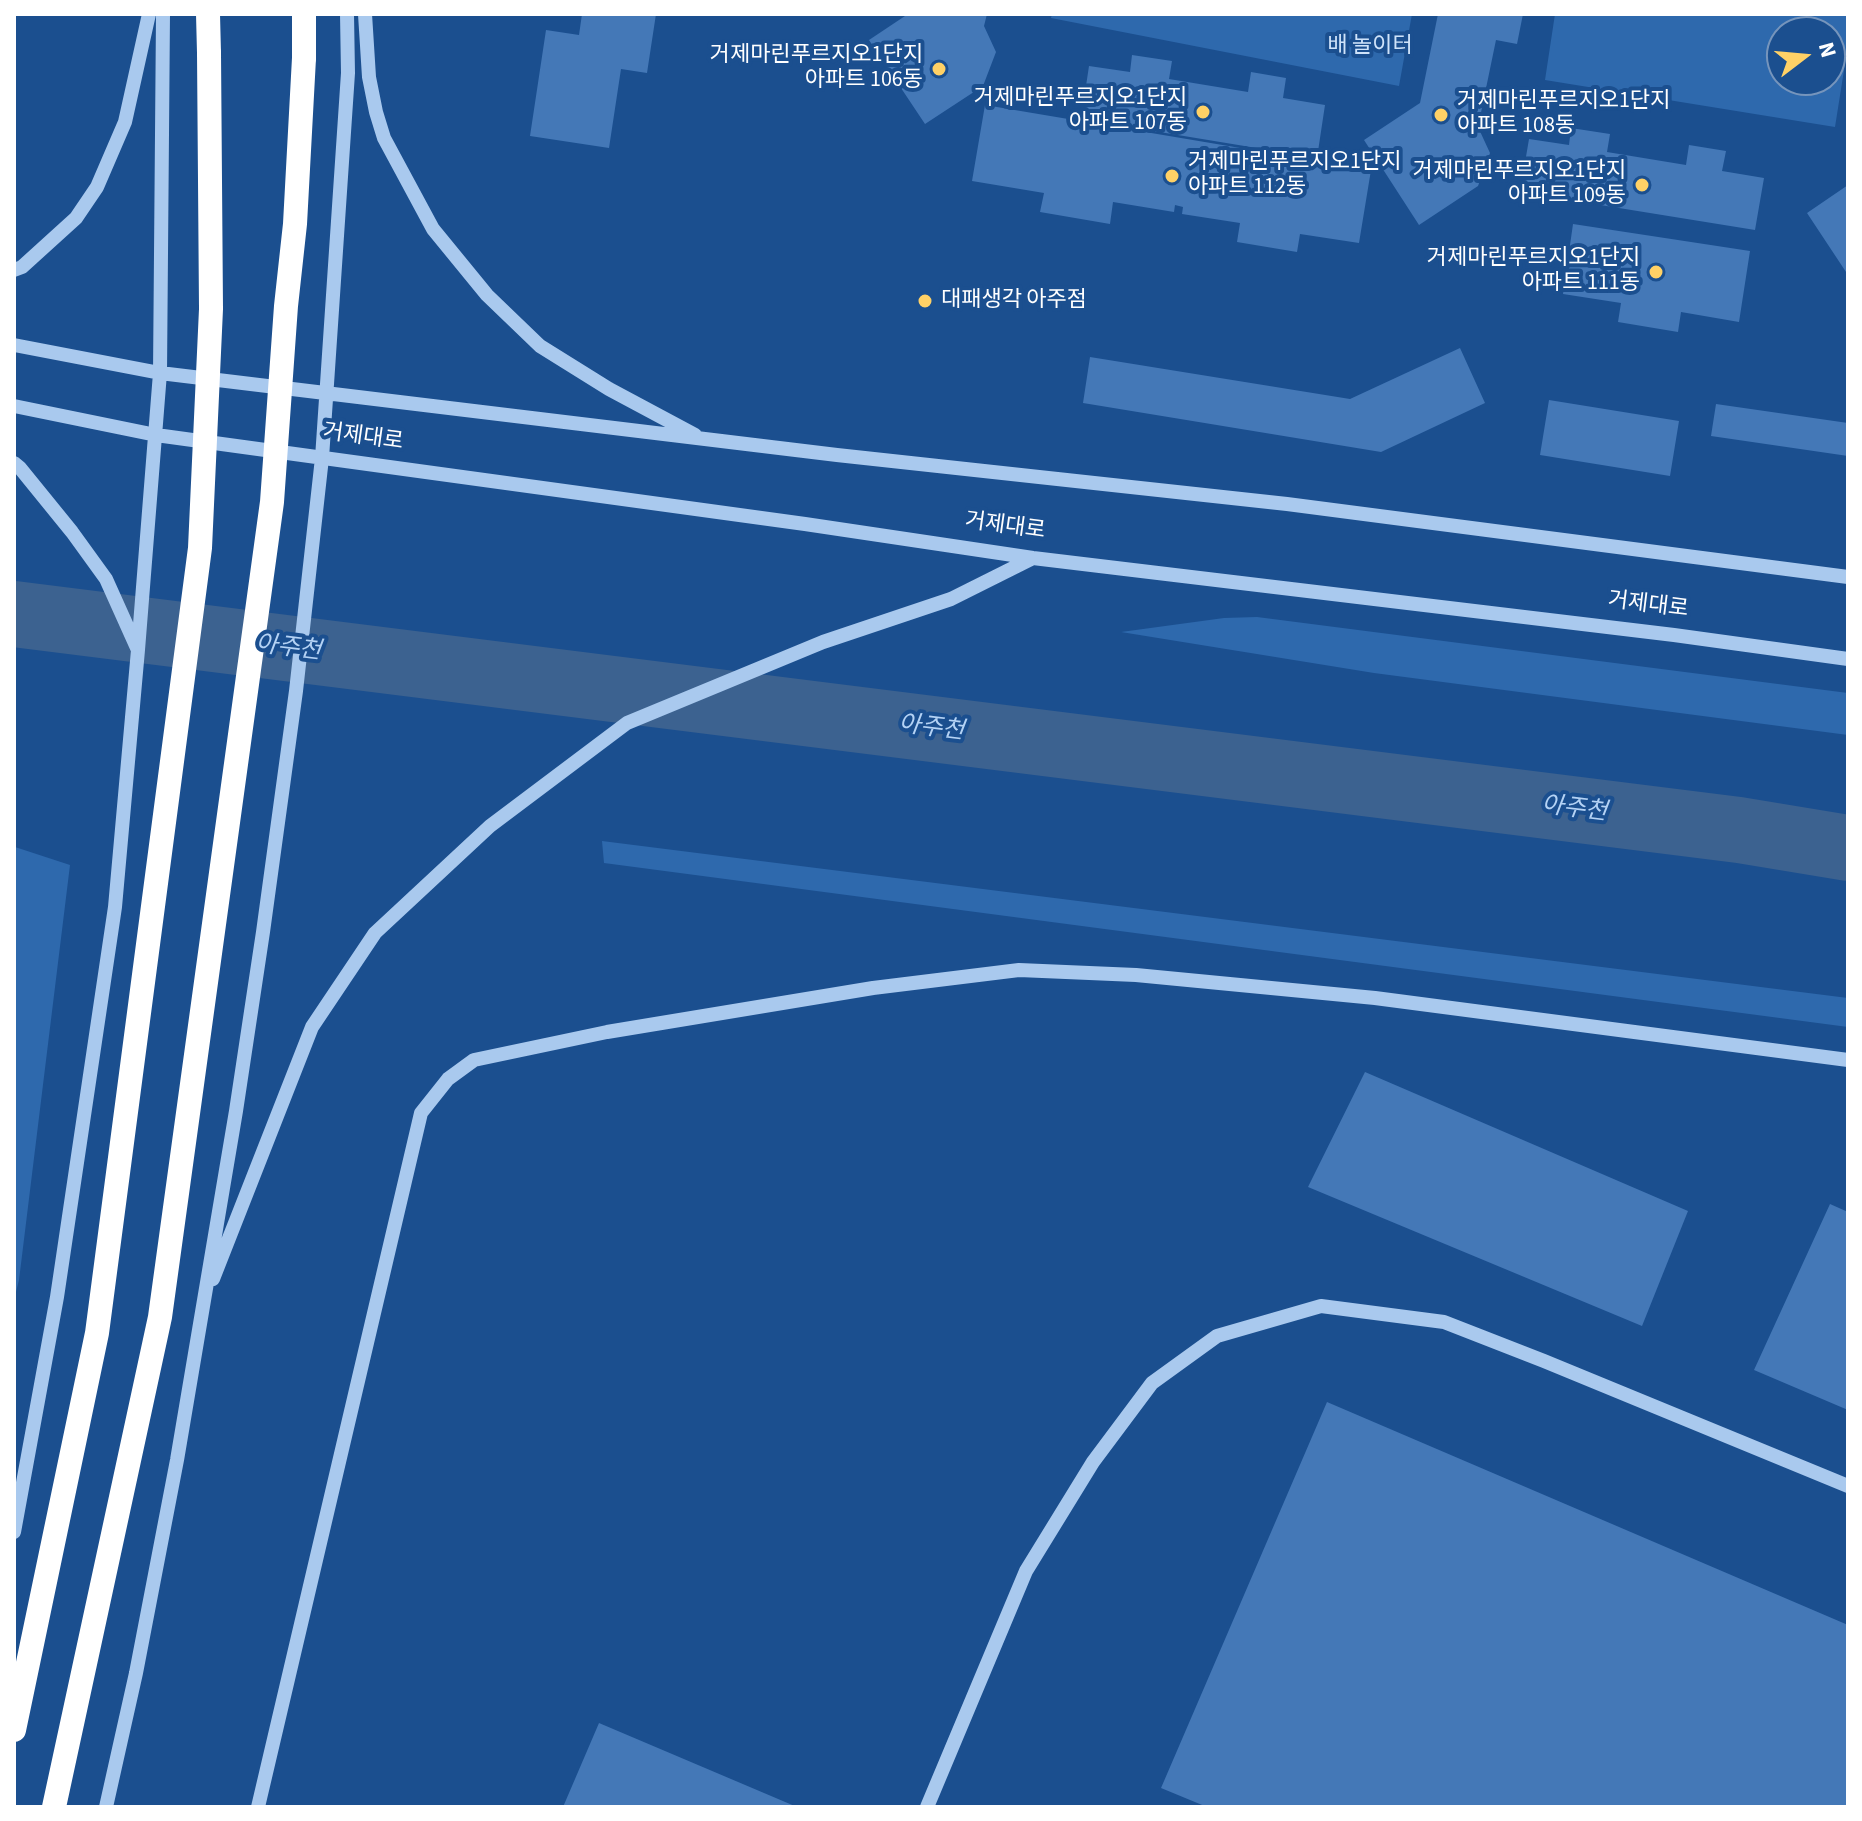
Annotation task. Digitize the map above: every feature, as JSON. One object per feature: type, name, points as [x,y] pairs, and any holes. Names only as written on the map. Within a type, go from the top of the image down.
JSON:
[{"type":"highway","points":[[14,1730],[97,1333],[200,548],[211,309],[208,14]]},
{"type":"highway","points":[[54,1807],[160,1317],[272,502],[295,224],[304,14]]},
{"type":"street","points":[[14,270],[22,267],[76,218],[97,187],[125,122],[149,14]]},
{"type":"street","points":[[14,1532],[57,1297],[115,907],[160,373],[163,14]]},
{"type":"street","points":[[106,1807],[163,1536],[236,1111],[296,691],[327,394],[348,73],[347,14]]},
{"type":"street","points":[[365,14],[369,77],[384,138],[433,229],[487,295],[540,346],[609,389],[702,439]]},
{"type":"street","name":"거제대로","points":[[14,345],[160,373],[702,439],[1287,504],[1848,577]]},
{"type":"street","name":"거제대로","points":[[14,406],[156,435],[774,519],[1033,558],[1674,635],[1848,659]]},
{"type":"street","points":[[14,463],[72,532],[106,579],[138,650]]},
{"type":"street","points":[[202,1308],[312,1027],[375,933],[490,826],[627,723],[823,642],[951,599],[1033,558]]},
{"type":"street","points":[[258,1807],[421,1113],[448,1079],[474,1060],[607,1032],[873,988],[1019,970],[1136,975],[1375,998],[1848,1060]]},
{"type":"street","points":[[927,1807],[1026,1571],[1093,1462],[1152,1383],[1217,1336],[1321,1306],[1444,1322],[1848,1486]]},
{"type":"green space","name":"배 놀이터","points":[[1052,14],[1412,14],[1399,86],[1051,18]]},
{"type":"green space","points":[[1555,14],[1848,14],[1846,58],[1846,16],[1766,16],[1766,96],[1840,96],[1835,127],[1545,80]]},
{"type":"green space","points":[[1257,617],[1848,693],[1848,735],[1374,673],[1121,632],[1224,618]]},
{"type":"green space","points":[[602,841],[1848,998],[1848,1027],[604,863]]},
{"type":"green space","points":[[15,847],[70,865],[19,1280],[14,1300]]},
{"type":"building","points":[[582,14],[656,14],[647,73],[621,69],[609,148],[530,136],[546,30],[579,35]]},
{"type":"building","name":"거제마린푸르지오1단지 아파트 106동","points":[[908,14],[987,14],[984,26],[996,52],[983,86],[925,124],[869,40]]},
{"type":"building","name":"거제마린푸르지오1단지 아파트 108동","points":[[1438,14],[1523,14],[1517,44],[1496,40],[1478,127],[1490,153],[1478,186],[1419,225],[1364,140],[1420,103]]},
{"type":"building","name":"거제마린푸르지오1단지 아파트 107동","points":[[1132,55],[1172,61],[1169,79],[1248,92],[1251,72],[1286,78],[1283,98],[1325,105],[1317,158],[1081,119],[1089,66],[1130,72]]},
{"type":"building","name":"거제마린푸르지오1단지 아파트 112동","points":[[985,105],[1371,170],[1359,243],[1300,234],[1297,252],[1237,242],[1240,223],[1182,214],[1183,207],[1175,205],[1174,212],[1113,202],[1110,224],[1040,212],[1044,193],[972,181]]},
{"type":"building","name":"거제마린푸르지오1단지 아파트 109동","points":[[1571,128],[1610,134],[1607,152],[1686,165],[1689,145],[1726,151],[1722,171],[1764,178],[1755,230],[1520,192],[1529,139],[1569,145]]},
{"type":"building","points":[[1848,185],[1848,275],[1807,213]]},
{"type":"building","name":"거제마린푸르지오1단지 아파트 111동","points":[[1573,224],[1750,251],[1739,322],[1681,312],[1678,332],[1618,322],[1621,303],[1563,294]]},
{"type":"building","points":[[1460,348],[1485,403],[1381,452],[1083,403],[1090,357],[1350,399]]},
{"type":"building","points":[[1549,400],[1679,421],[1670,476],[1540,455]]},
{"type":"building","points":[[1716,404],[1848,423],[1848,456],[1711,436]]},
{"type":"building","points":[[1365,1072],[1688,1211],[1642,1326],[1308,1187]]},
{"type":"building","points":[[1830,1204],[1848,1212],[1848,1410],[1754,1370]]},
{"type":"building","points":[[1327,1402],[1848,1625],[1848,1807],[1207,1807],[1161,1788]]},
{"type":"building","points":[[599,1723],[797,1807],[563,1807]]},
{"type":"waterway","name":"아주천","points":[[14,614],[1739,830],[1848,848]]},
{"type":"place","name":"거제마린푸르지오1단지 아파트 106동","points":[[939,69]]},
{"type":"place","name":"거제마린푸르지오1단지 아파트 107동","points":[[1203,112]]},
{"type":"place","name":"거제마린푸르지오1단지 아파트 108동","points":[[1441,115]]},
{"type":"place","name":"거제마린푸르지오1단지 아파트 112동","points":[[1172,176]]},
{"type":"place","name":"거제마린푸르지오1단지 아파트 109동","points":[[1642,185]]},
{"type":"place","name":"거제마린푸르지오1단지 아파트 111동","points":[[1656,272]]},
{"type":"place","name":"대패생각 아주점","points":[[925,301]]}]
